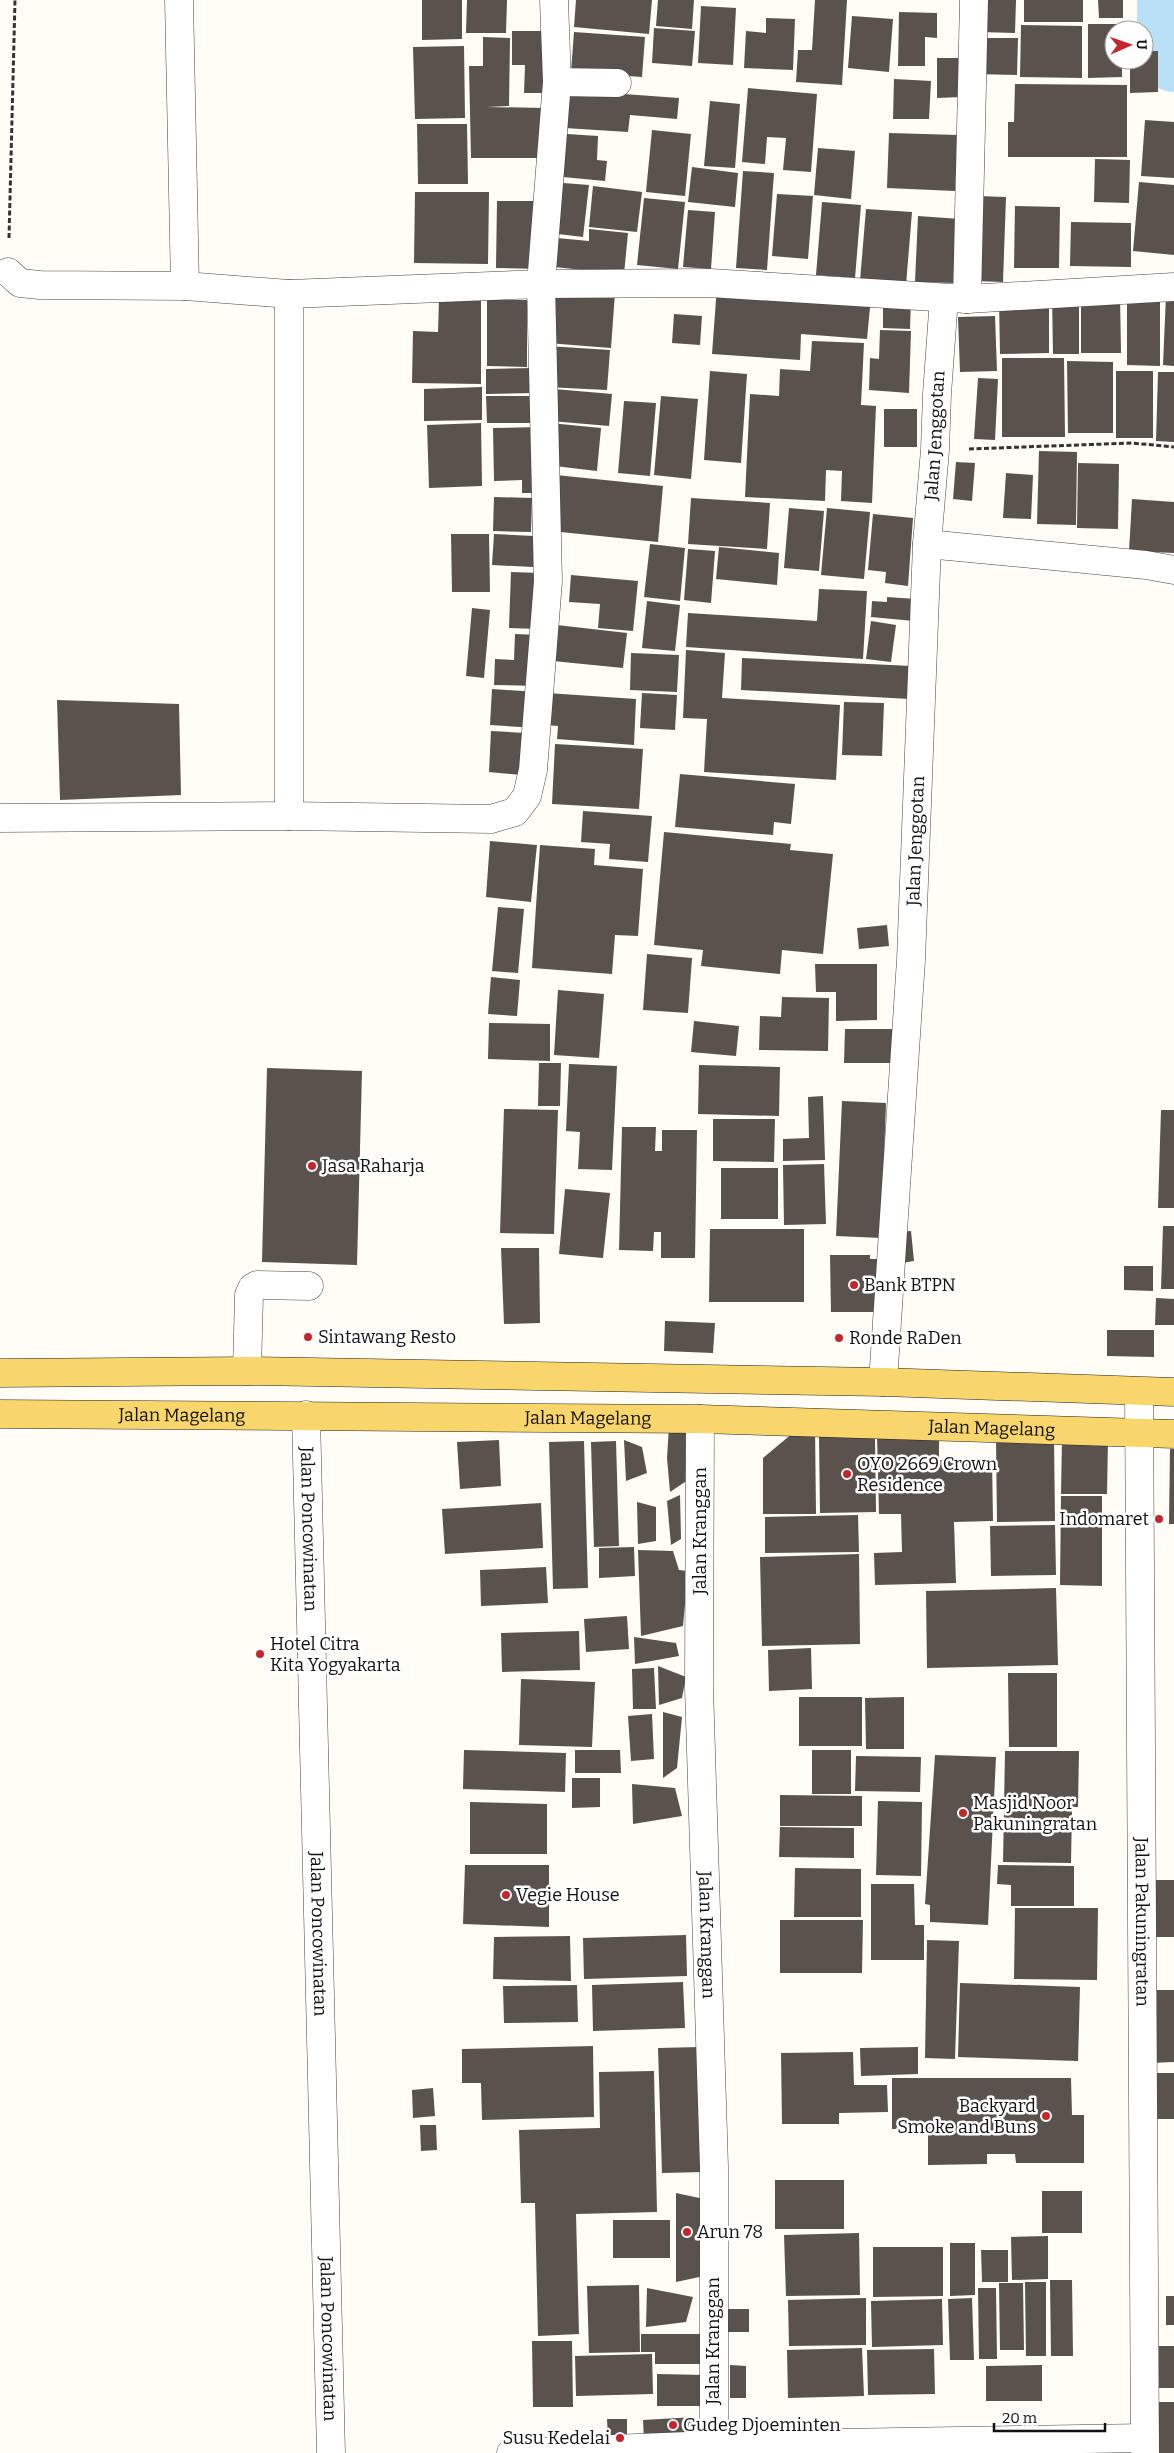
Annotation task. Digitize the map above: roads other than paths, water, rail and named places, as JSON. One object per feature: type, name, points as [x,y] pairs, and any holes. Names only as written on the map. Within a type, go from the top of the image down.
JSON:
[{"type":"main road","points":[[0,1373],[247,1371],[883,1382],[1174,1392]]},
{"type":"main road","name":"Jalan Magelang","points":[[0,1414],[306,1414],[700,1418],[1174,1434]]},
{"type":"street","points":[[179,0],[185,286]]},
{"type":"street","points":[[0,818],[289,816],[492,819],[514,812],[527,796],[533,770],[548,581],[541,284],[557,82],[554,0]]},
{"type":"street","name":"Jalan Jenggotan","points":[[883,1382],[911,960],[927,544],[936,450],[937,394],[955,299],[974,0]]},
{"type":"street","points":[[557,82],[617,83]]},
{"type":"street","points":[[8,272],[20,283],[185,286],[290,294],[541,284],[710,282],[955,299],[1174,286]]},
{"type":"street","points":[[289,816],[290,294]]},
{"type":"street","points":[[927,544],[1146,565],[1174,570]]},
{"type":"street","points":[[247,1371],[249,1295],[252,1288],[257,1285],[309,1286]]},
{"type":"street","name":"Jalan Pakuningratan","points":[[1138,1392],[1145,2445]]},
{"type":"street","name":"Jalan Poncowinatan","points":[[306,1414],[330,2453]]},
{"type":"street","name":"Jalan Kranggan","points":[[700,1418],[699,1687],[714,2167],[713,2449]]},
{"type":"street","points":[[511,2453],[1145,2445]]},
{"type":"waterway","points":[[1170,0],[1170,36],[1174,59]]},
{"type":"place","name":"Jasa Raharja","points":[[312,1166]]},
{"type":"place","name":"Bank BTPN","points":[[854,1285]]},
{"type":"place","name":"Sintawang Resto","points":[[308,1337]]},
{"type":"place","name":"Ronde RaDen","points":[[839,1338]]},
{"type":"place","name":"OYO 2669 Crown Residence","points":[[847,1474]]},
{"type":"place","name":"Indomaret","points":[[1159,1519]]},
{"type":"place","name":"Hotel Citra Kita Yogyakarta","points":[[260,1654]]},
{"type":"place","name":"Masjid Noor Pakuningratan","points":[[963,1813]]},
{"type":"place","name":"Vegie House","points":[[506,1895]]},
{"type":"place","name":"Backyard Smoke and Buns","points":[[1046,2116]]},
{"type":"place","name":"Arun 78","points":[[687,2232]]},
{"type":"place","name":"Gudeg Djoeminten","points":[[673,2425]]},
{"type":"place","name":"Susu Kedelai","points":[[620,2438]]}]
